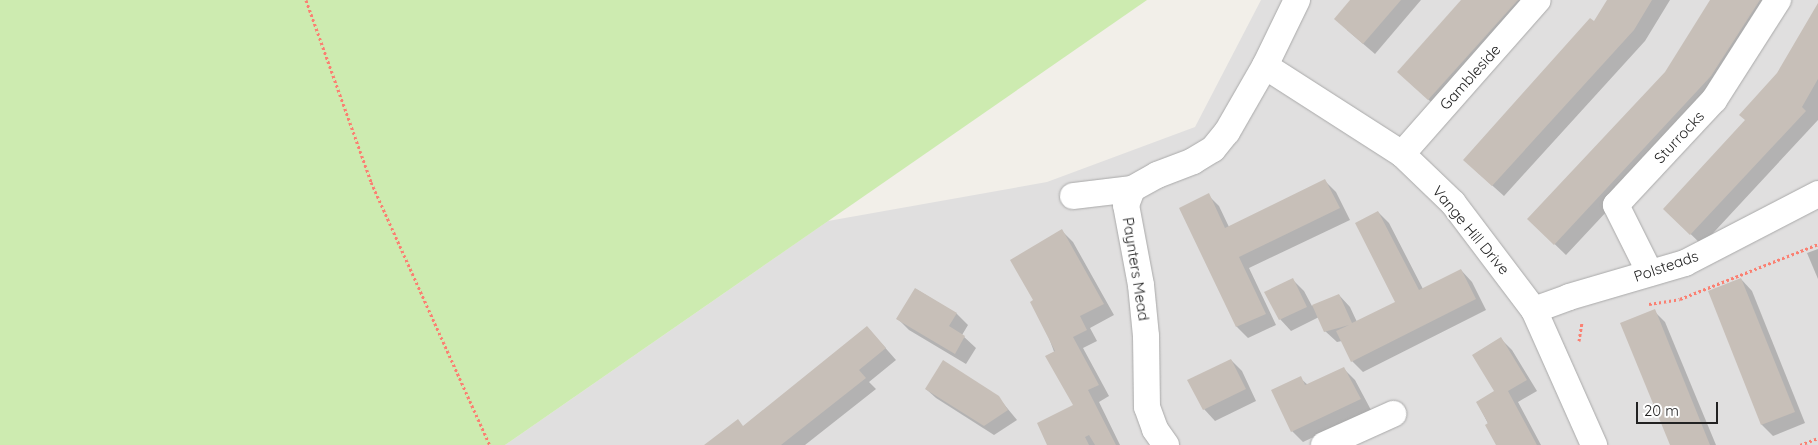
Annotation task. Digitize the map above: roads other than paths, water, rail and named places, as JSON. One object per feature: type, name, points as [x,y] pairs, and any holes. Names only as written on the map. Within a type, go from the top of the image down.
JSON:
[{"type":"street","points":[[1073,196],[1132,189],[1193,161],[1212,149],[1232,124],[1265,66],[1298,0]]},
{"type":"street","name":"Gambleside","points":[[1402,154],[1538,0]]},
{"type":"street","name":"Sturrocks","points":[[1650,273],[1616,205],[1714,100],[1778,0]]},
{"type":"street","name":"Vange Hill Drive","points":[[1265,66],[1402,154],[1453,204],[1534,310],[1594,445]]},
{"type":"street","name":"Paynters Mead","points":[[1132,189],[1126,205],[1143,302],[1147,406],[1155,429],[1166,445]]},
{"type":"street","name":"Polsteads","points":[[1534,310],[1569,297],[1685,263],[1818,194]]},
{"type":"street","points":[[1324,445],[1393,414]]}]
